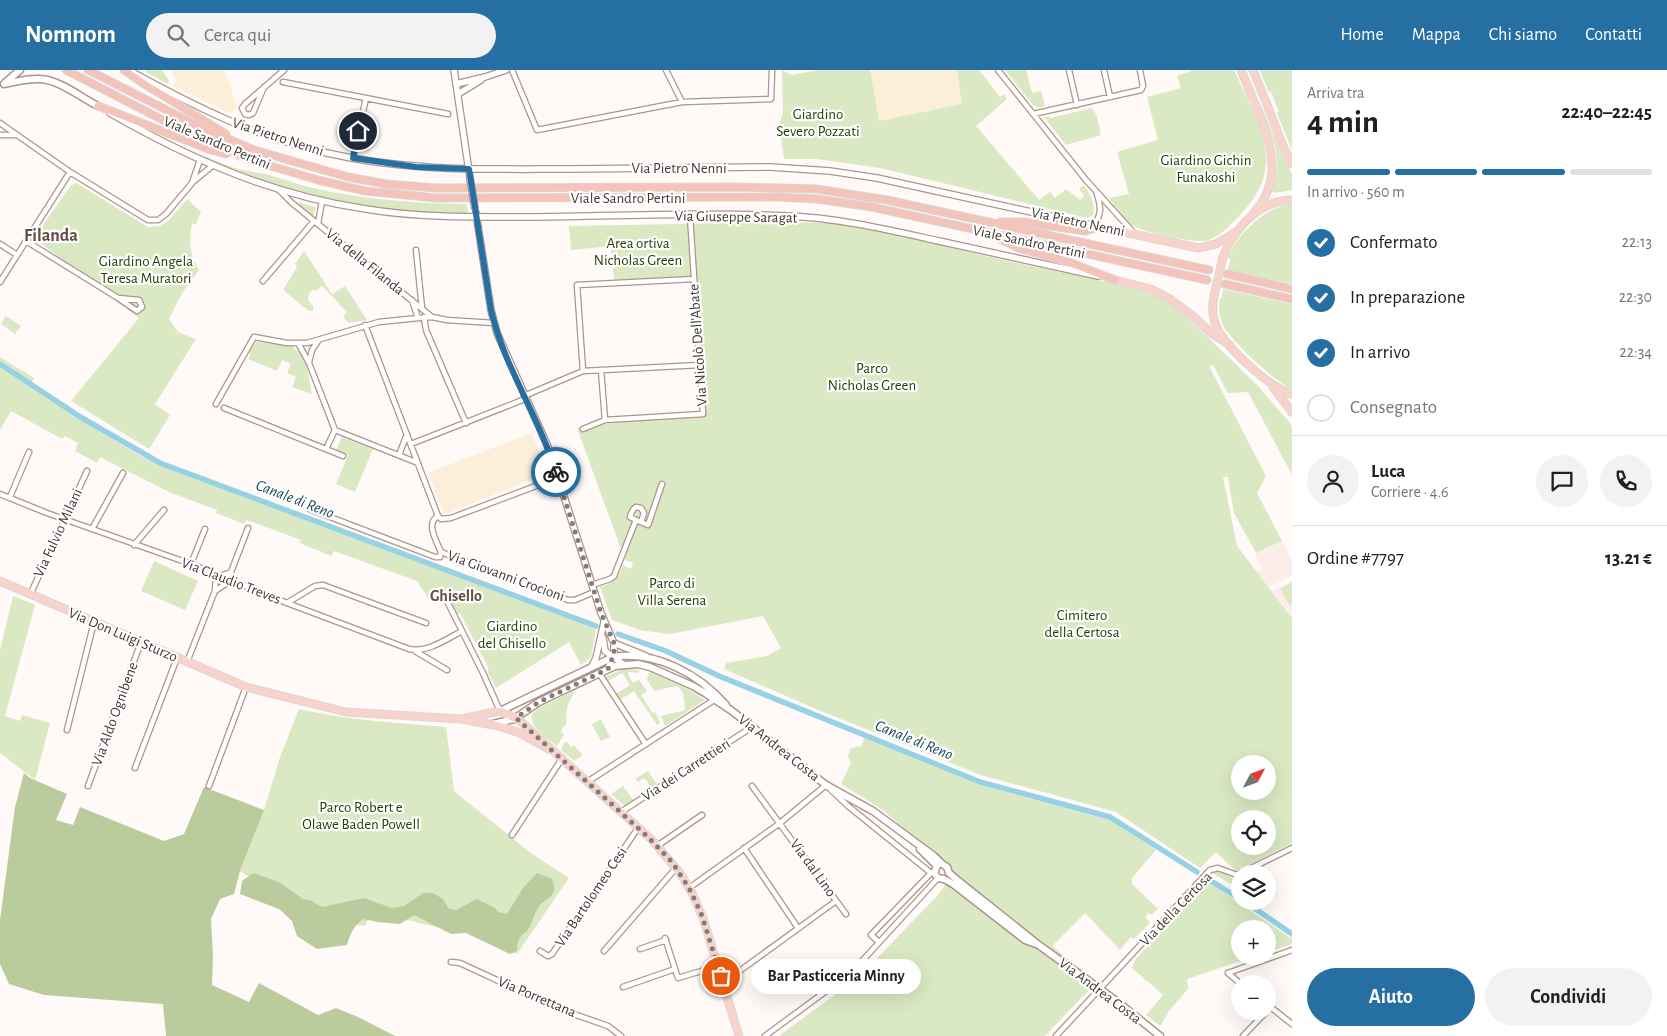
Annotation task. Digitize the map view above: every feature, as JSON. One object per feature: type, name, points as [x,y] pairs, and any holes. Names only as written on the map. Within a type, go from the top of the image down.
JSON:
[{"type":"highway","name":"Viale Sandro Pertini","points":[[66,70],[190,134],[251,160],[318,180],[365,191],[393,195],[463,199],[798,198],[872,207],[1207,280]]},
{"type":"highway","name":"Viale Sandro Pertini","points":[[88,70],[202,128],[254,150],[348,178],[410,186],[460,188],[770,187],[817,189],[871,197],[1210,270]]},
{"type":"highway","points":[[126,70],[179,106],[254,150]]},
{"type":"highway","points":[[98,106],[211,150],[251,160]]},
{"type":"highway","points":[[985,222],[1024,222],[1085,231],[1097,227]]},
{"type":"highway","points":[[989,233],[1018,248],[1071,263],[1115,280]]},
{"type":"highway","points":[[1227,274],[1292,289]]},
{"type":"highway","points":[[1224,284],[1292,299]]},
{"type":"main road","points":[[2,85],[15,77],[20,70]]},
{"type":"main road","points":[[1242,70],[1268,138],[1273,163],[1265,197],[1253,214],[1236,232],[1223,257],[1212,307],[1215,323],[1222,337],[1269,382],[1292,412]]},
{"type":"main road","points":[[1253,70],[1292,164]]},
{"type":"main road","name":"Via Giuseppe Saragat","points":[[2,85],[42,79],[57,84],[98,106]]},
{"type":"main road","points":[[1253,214],[1271,203],[1292,200]]},
{"type":"main road","name":"Via Pietro Nenni","points":[[1097,227],[1203,248],[1220,243],[1236,232]]},
{"type":"main road","name":"Via Giuseppe Saragat","points":[[1115,280],[1151,289],[1170,299],[1193,316],[1212,334],[1230,345]]},
{"type":"main road","points":[[1269,382],[1292,394]]},
{"type":"main road","name":"Via Don Luigi Sturzo","points":[[0,581],[246,687],[346,712],[461,719],[492,724]]},
{"type":"main road","name":"Via Andrea Costa","points":[[500,711],[613,657],[632,655],[646,656],[701,681],[732,712]]},
{"type":"main road","name":"Via Andrea Costa","points":[[492,724],[516,718],[539,702],[608,669],[623,664],[638,664],[650,667],[693,686],[732,712],[826,785],[873,811],[904,834],[938,872],[1025,940],[1040,946]]},
{"type":"main road","points":[[500,711],[516,718],[638,828],[676,868],[689,888],[703,918],[739,1036]]},
{"type":"main road","name":"Via Don Luigi Sturzo","points":[[461,719],[500,711]]},
{"type":"main road","points":[[492,724],[520,733],[549,749]]},
{"type":"main road","name":"Via Andrea Costa","points":[[938,872],[948,867],[949,873],[1040,946],[1119,1003],[1160,1036]]},
{"type":"main road","points":[[938,872],[949,873]]},
{"type":"street","name":"Via Pietro Nenni","points":[[126,70],[183,100],[236,124],[304,147],[353,158],[412,167],[469,169],[770,167],[806,169],[877,178],[1097,227]]},
{"type":"street","points":[[264,87],[253,113],[245,114],[242,108],[245,104],[264,87],[284,70]]},
{"type":"street","points":[[454,70],[494,323],[525,398],[542,432],[604,622],[614,643],[613,657],[608,669]]},
{"type":"street","points":[[456,84],[485,78],[506,70]]},
{"type":"street","points":[[512,70],[537,130],[682,102],[771,99],[772,70]]},
{"type":"street","points":[[666,70],[682,102]]},
{"type":"street","points":[[998,70],[1095,190],[1123,223],[1136,235]]},
{"type":"street","points":[[1069,70],[1077,105]]},
{"type":"street","points":[[1104,70],[1110,97]]},
{"type":"street","points":[[1033,114],[1142,89],[1140,70]]},
{"type":"street","points":[[458,94],[485,78]]},
{"type":"street","points":[[283,82],[448,114]]},
{"type":"street","points":[[353,158],[366,98]]},
{"type":"street","name":"Via Giuseppe Saragat","points":[[98,106],[164,143],[212,166],[279,190],[363,209],[413,215],[477,217],[790,216],[859,224],[1115,280]]},
{"type":"street","points":[[0,123],[70,172],[148,220],[158,220],[164,216],[192,183],[212,166]]},
{"type":"street","points":[[0,135],[16,135]]},
{"type":"street","points":[[192,183],[200,160]]},
{"type":"street","points":[[0,282],[70,172]]},
{"type":"street","name":"Via della Filanda","points":[[279,190],[432,317]]},
{"type":"street","points":[[1095,190],[1100,205],[1097,227]]},
{"type":"street","name":"Via della Filanda","points":[[316,222],[322,201]]},
{"type":"street","name":"Via Nicolò Dell'Abate","points":[[605,420],[703,414],[690,216]]},
{"type":"street","points":[[263,281],[316,222]]},
{"type":"street","points":[[26,241],[118,298],[135,311],[139,311],[142,307],[138,300],[118,298]]},
{"type":"street","points":[[0,244],[17,255]]},
{"type":"street","points":[[416,250],[422,308]]},
{"type":"street","points":[[583,371],[577,285],[694,279]]},
{"type":"street","points":[[412,299],[417,298],[421,293]]},
{"type":"street","name":"Via della Filanda","points":[[412,299],[418,318]]},
{"type":"street","points":[[216,404],[254,337],[298,344],[318,341],[379,322],[424,317],[494,323]]},
{"type":"street","points":[[424,317],[426,330],[466,423]]},
{"type":"street","points":[[365,325],[438,516],[443,520],[558,478]]},
{"type":"street","points":[[309,363],[312,350],[318,341]]},
{"type":"street","points":[[298,344],[309,363],[335,430],[326,449]]},
{"type":"street","points":[[411,444],[525,398],[583,371],[700,365]]},
{"type":"street","points":[[583,428],[605,420],[601,370]]},
{"type":"street","points":[[224,408],[343,456]]},
{"type":"street","points":[[335,430],[418,463]]},
{"type":"street","points":[[399,455],[407,434]]},
{"type":"street","points":[[10,498],[29,452]]},
{"type":"street","name":"Via Fulvio Milani","points":[[30,594],[87,471]]},
{"type":"street","points":[[92,529],[123,473]]},
{"type":"street","name":"Via Giovanni Crocioni","points":[[309,509],[436,557],[440,557],[441,552],[568,600],[575,600],[614,576],[638,521],[648,525],[662,484]]},
{"type":"street","name":"Via Claudio Treves","points":[[0,494],[134,545],[191,564],[216,576],[414,650],[447,670]]},
{"type":"street","points":[[134,545],[164,510]]},
{"type":"street","points":[[438,516],[433,520],[432,526],[441,552]]},
{"type":"street","points":[[216,591],[230,581],[231,572],[248,528]]},
{"type":"street","points":[[191,564],[205,530]]},
{"type":"street","points":[[187,662],[216,591],[216,576],[231,572]]},
{"type":"street","points":[[287,603],[315,586],[323,585],[426,623]]},
{"type":"street","points":[[447,601],[500,711]]},
{"type":"street","points":[[67,730],[94,622]]},
{"type":"street","points":[[592,666],[596,658],[604,622]]},
{"type":"street","points":[[414,650],[426,648],[462,631]]},
{"type":"street","points":[[602,633],[605,651],[623,664]]},
{"type":"street","name":"Via Aldo Ognibene","points":[[88,786],[141,642]]},
{"type":"street","points":[[614,643],[646,656]]},
{"type":"street","points":[[135,768],[178,658]]},
{"type":"street","points":[[599,673],[645,744]]},
{"type":"street","points":[[209,786],[246,687]]},
{"type":"street","points":[[587,782],[714,700]]},
{"type":"street","name":"Via dei Carrettieri","points":[[621,813],[752,727]]},
{"type":"street","points":[[512,835],[561,760]]},
{"type":"street","name":"Via dal Lino","points":[[689,888],[780,823],[826,785]]},
{"type":"street","name":"Via Andrea Costa","points":[[826,785],[848,806],[938,872]]},
{"type":"street","name":"Via dal Lino","points":[[752,786],[846,914]]},
{"type":"street","points":[[657,846],[702,815]]},
{"type":"street","name":"Via Bartolomeo Cesi","points":[[540,951],[548,956],[552,954],[638,828]]},
{"type":"street","points":[[744,848],[798,928]]},
{"type":"street","name":"Via della Certosa","points":[[1056,1036],[1208,872],[1218,868],[1237,875],[1292,848]]},
{"type":"street","points":[[604,951],[676,868]]},
{"type":"street","points":[[879,942],[871,935],[898,907],[938,872]]},
{"type":"street","points":[[764,1036],[849,975],[906,913],[938,872]]},
{"type":"street","points":[[723,983],[836,901]]},
{"type":"street","points":[[898,907],[906,913]]},
{"type":"street","points":[[640,949],[665,939],[678,978],[718,966]]},
{"type":"street","points":[[1231,976],[1228,973],[1292,950]]},
{"type":"street","name":"Via Porrettana","points":[[451,962],[460,963],[558,1009],[608,1026],[621,1036]]},
{"type":"street","points":[[623,987],[675,969]]},
{"type":"street","points":[[1276,1013],[1292,1024]]},
{"type":"street","points":[[1243,1036],[1257,1020]]},
{"type":"shaded area","points":[[172,70],[225,70],[237,107],[230,113],[173,86],[177,78],[174,78]]},
{"type":"shaded area","points":[[867,70],[971,70],[983,96],[879,142]]},
{"type":"shaded area","points":[[531,433],[548,473],[444,514],[428,473]]},
{"type":"shaded area","points":[[1282,541],[1292,561],[1292,575],[1269,587],[1257,572],[1262,569],[1255,554]]},
{"type":"shaded area","points":[[1292,581],[1292,617],[1272,591]]},
{"type":"green space","points":[[162,70],[169,81],[168,84],[144,71]]},
{"type":"green space","name":"Giardino Severo Pozzati","points":[[782,70],[792,75],[819,70],[870,70],[879,121],[962,104],[957,70],[979,70],[1000,97],[1004,94],[1007,99],[976,126],[1039,200],[1050,192],[1055,198],[1066,189],[1080,200],[1084,196],[1079,189],[1083,185],[1092,199],[1093,215],[1087,218],[880,168],[817,159],[784,159],[779,124],[783,113]]},
{"type":"green space","points":[[1005,70],[1026,70],[1032,93],[1041,91],[1045,106],[1038,108],[1033,105]]},
{"type":"green space","name":"Giardino Gichin Funakoshi","points":[[1191,70],[1234,70],[1260,128],[1266,152],[1264,177],[1250,203],[1222,232],[1214,238],[1202,241],[1169,237],[1137,227],[1125,219],[1109,198],[1129,194],[1117,152],[1158,140],[1147,97],[1181,88],[1177,76]]},
{"type":"green space","points":[[1260,70],[1292,70],[1292,150],[1277,113],[1279,112],[1271,92],[1269,93]]},
{"type":"green space","points":[[1260,101],[1279,149],[1292,174],[1292,190],[1275,193],[1272,191],[1277,169],[1276,150]]},
{"type":"green space","points":[[1091,108],[1097,116],[1101,135],[1066,145],[1044,117],[1048,116],[1051,118]]},
{"type":"green space","points":[[128,120],[194,152],[239,169],[348,195],[416,202],[467,204],[468,214],[435,213],[370,206],[338,201],[274,186],[212,164]]},
{"type":"green space","name":"Giardino Angela Teresa Muratori","points":[[76,183],[148,227],[160,226],[170,219],[187,199],[201,212],[196,224],[192,224],[190,237],[192,253],[199,270],[182,293],[169,319],[178,332],[196,339],[155,404],[170,415],[149,449],[71,401],[139,318],[34,238],[71,185]]},
{"type":"green space","points":[[296,202],[316,207],[313,218],[295,204]]},
{"type":"green space","points":[[1292,204],[1292,284],[1228,270],[1230,259],[1228,258],[1245,231],[1263,215],[1282,206]]},
{"type":"green space","points":[[831,223],[894,234],[1011,262],[1108,282],[1159,296],[1181,311],[1257,385],[1292,427],[1292,475],[1248,392],[1228,393],[1213,365],[1209,366],[1266,476],[1257,493],[1282,541],[1256,553],[1234,513],[1228,477],[1223,477],[1237,546],[1292,618],[1292,843],[1276,851],[1276,810],[1231,810],[1231,855],[1268,855],[1248,865],[1231,866],[1216,852],[1200,868],[1116,812],[981,775],[816,709],[724,669],[726,663],[767,656],[781,648],[763,616],[670,634],[640,630],[612,620],[600,587],[609,584],[615,579],[623,565],[631,569],[633,563],[625,560],[577,428],[667,416],[703,414],[707,417],[704,414],[697,276],[614,280],[611,246],[571,250],[569,226]]},
{"type":"green space","points":[[304,251],[332,294],[345,286],[367,320],[349,323],[343,317],[347,312],[322,286],[316,291],[313,290],[309,293],[308,300],[313,306],[313,311],[309,311],[283,290],[297,267],[295,264]]},
{"type":"green space","points":[[1223,289],[1292,304],[1292,389],[1275,379],[1227,332],[1219,312],[1219,301],[1222,298]]},
{"type":"green space","points":[[6,316],[21,326],[15,334],[1,324]]},
{"type":"green space","points":[[256,342],[287,345],[299,352],[307,368],[312,394],[292,387],[296,377],[287,373],[291,364],[282,360],[277,371],[248,359],[251,354],[249,352]]},
{"type":"green space","name":"Giardino del Ghisello","points":[[0,357],[34,378],[31,385],[80,420],[146,459],[587,625],[596,630],[591,657],[581,665],[569,642],[496,688],[487,671],[489,669],[460,613],[457,615],[446,592],[429,599],[417,581],[334,551],[331,556],[300,543],[301,540],[247,520],[244,524],[216,513],[217,510],[169,492],[100,457],[97,463],[75,451],[78,443],[65,436],[62,439],[11,411],[0,430]]},
{"type":"green space","points":[[342,437],[373,449],[355,492],[336,484],[348,455],[336,450]]},
{"type":"green space","points":[[154,561],[198,581],[185,610],[141,591]]},
{"type":"green space","points":[[1292,582],[1292,605],[1290,606],[1280,589]]},
{"type":"green space","points":[[13,596],[35,605],[5,716],[20,721],[22,715],[50,723],[35,780],[0,753],[0,650]]},
{"type":"green space","points":[[623,669],[639,670],[638,673],[629,672],[628,674],[633,683],[639,680],[647,691],[641,695],[652,712],[656,713],[660,723],[657,725],[634,691],[620,700],[616,694],[630,685],[622,673],[608,681],[605,677]]},
{"type":"green space","points":[[649,672],[686,688],[705,700],[665,726],[661,716],[685,710],[683,693],[676,686],[654,691],[647,680]]},
{"type":"green space","points":[[576,690],[568,706],[566,714],[567,724],[561,732],[564,734],[557,746],[536,728],[533,724],[532,714],[539,708]]},
{"type":"green space","name":"Parco Robert e Olawe Baden Powell","points":[[299,709],[354,718],[446,727],[454,791],[532,854],[569,878],[517,954],[469,931],[446,929],[373,910],[365,926],[329,921],[258,883],[240,871],[264,810],[280,757]]},
{"type":"green space","points":[[601,719],[610,737],[601,741],[592,724]]},
{"type":"green space","points":[[864,738],[980,785],[1113,821],[1156,850],[1132,878],[1132,884],[1158,909],[1145,917],[1150,923],[1134,939],[1131,937],[1120,950],[1085,913],[1052,946],[1099,983],[1083,996],[1045,1036],[780,1035],[858,978],[937,896],[955,873],[883,810],[841,784],[851,763],[848,756],[850,749],[858,746],[861,747]]},
{"type":"green space","points":[[565,741],[572,747],[574,745],[583,755],[574,761],[561,750]]},
{"type":"green space","points":[[648,771],[658,786],[650,791],[648,782],[644,778],[638,782],[635,779]]},
{"type":"green space","points":[[24,773],[30,778],[67,794],[56,820],[73,825],[80,807],[164,841],[184,834],[204,787],[264,810],[240,871],[234,894],[220,899],[211,919],[212,985],[249,1002],[259,983],[318,1015],[336,1008],[395,1036],[166,1036],[163,1004],[44,995],[9,984],[0,964],[0,920],[15,807]]},
{"type":"green space","points":[[623,786],[634,801],[626,807],[611,794]]},
{"type":"green space","points":[[1216,871],[1225,874],[1231,878],[1231,884],[1212,873]]},
{"type":"green space","points":[[253,873],[279,882],[303,899],[312,901],[322,907],[364,898],[392,908],[404,906],[423,893],[433,893],[443,899],[449,909],[456,910],[477,899],[495,908],[498,912],[507,914],[523,888],[537,873],[552,879],[554,890],[552,895],[538,907],[529,928],[520,937],[517,951],[510,954],[466,933],[451,934],[414,915],[400,924],[364,919],[355,927],[347,945],[317,949],[297,936],[292,921],[279,909],[240,894],[242,881]]},
{"type":"green space","points":[[1207,881],[1231,897],[1231,910],[1250,910],[1264,920],[1231,920],[1231,964],[1187,979],[1188,989],[1169,1011],[1160,1026],[1146,1015],[1163,995],[1132,968],[1135,960]]},
{"type":"green space","points":[[1276,928],[1292,939],[1292,944],[1276,949]]},
{"type":"waterway","name":"Canale di Reno","points":[[0,364],[82,418],[160,463],[596,626]]},
{"type":"waterway","name":"Canale di Reno","points":[[618,634],[666,651],[719,676],[980,782],[1110,817],[1197,872]]},
{"type":"waterway","name":"Canale di Reno","points":[[1208,879],[1231,893]]},
{"type":"waterway","name":"Canale di Reno","points":[[1257,910],[1292,934]]},
{"type":"way so far","points":[[556,472],[583,561],[615,650],[608,669],[539,702],[516,718],[647,836],[672,862],[689,888],[701,913],[721,976]]},
{"type":"place","name":"Bar Pasticceria Minny","points":[[721,976]]},
{"type":"district","name":"Filanda","points":[[51,236]]},
{"type":"district","name":"Ghisello","points":[[456,596]]},
{"type":"route","points":[[358,131],[353,158],[416,167],[469,169],[491,310],[497,333],[525,399],[542,432],[556,472]]},
{"type":"park label","name":"Area ortiva Nicholas Green","points":[[638,252]]},
{"type":"park label","name":"Parco Nicholas Green","points":[[872,376]]},
{"type":"park label","name":"Parco di Villa Serena","points":[[672,592]]},
{"type":"park label","name":"Cimitero della Certosa","points":[[1082,624]]}]
